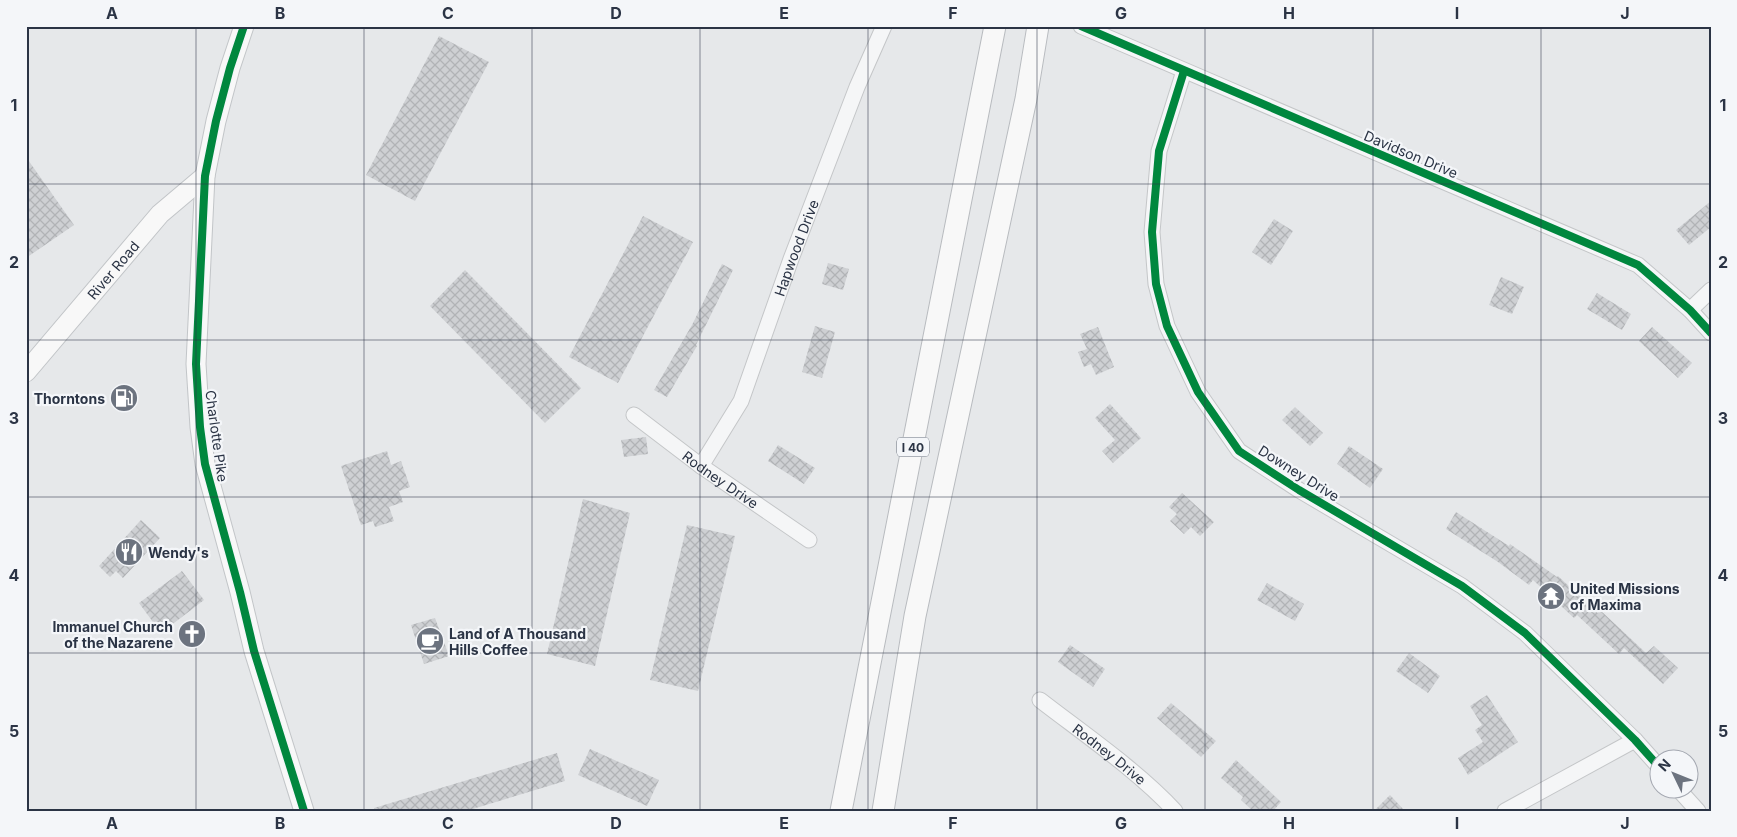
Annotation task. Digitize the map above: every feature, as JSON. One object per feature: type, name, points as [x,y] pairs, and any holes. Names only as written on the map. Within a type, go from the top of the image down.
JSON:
[{"type":"highway","name":"I 40","points":[[841,811],[995,26]]},
{"type":"highway","name":"I 40","points":[[883,811],[915,616],[1026,99],[1038,26]]},
{"type":"main road","name":"Charlotte Pike","points":[[244,26],[219,112],[205,176],[196,364],[200,427],[205,464],[254,651],[304,811]]},
{"type":"main road","name":"River Road","points":[[26,372],[160,214],[205,176]]},
{"type":"street","name":"Hapwood Drive","points":[[701,466],[741,401],[791,259],[857,87],[884,26]]},
{"type":"street","name":"Davidson Drive","points":[[1081,26],[1638,264],[1690,310],[1711,333]]},
{"type":"street","name":"Downey Drive","points":[[1184,71],[1159,151],[1152,232],[1156,284],[1166,326],[1198,392],[1239,451],[1299,490],[1462,586],[1525,633],[1650,757]]},
{"type":"street","points":[[1690,310],[1711,290]]},
{"type":"street","name":"Rodney Drive","points":[[634,415],[701,466],[809,540]]},
{"type":"street","name":"Rodney Drive","points":[[1040,700],[1123,764],[1166,800],[1175,811]]},
{"type":"street","points":[[1505,811],[1635,740]]},
{"type":"street","points":[[1688,800],[1698,811]]},
{"type":"building","points":[[439,36],[489,62],[415,201],[366,175]]},
{"type":"building","points":[[26,157],[74,225],[26,258]]},
{"type":"building","points":[[1711,201],[1711,227],[1689,245],[1676,230]]},
{"type":"building","points":[[643,216],[693,242],[618,383],[569,357]]},
{"type":"building","points":[[1274,219],[1293,231],[1271,265],[1252,252]]},
{"type":"building","points":[[828,263],[849,269],[843,290],[822,284]]},
{"type":"building","points":[[722,264],[733,270],[697,346],[667,397],[654,390],[692,325]]},
{"type":"building","points":[[465,270],[581,388],[545,423],[430,306]]},
{"type":"building","points":[[1501,277],[1524,287],[1512,314],[1489,305]]},
{"type":"building","points":[[1597,293],[1631,314],[1622,330],[1587,309]]},
{"type":"building","points":[[815,326],[835,332],[822,378],[802,372]]},
{"type":"building","points":[[1098,327],[1114,367],[1096,375],[1091,364],[1084,367],[1078,352],[1087,349],[1080,334]]},
{"type":"building","points":[[1652,327],[1692,363],[1678,378],[1639,341]]},
{"type":"building","points":[[1110,404],[1141,438],[1113,463],[1102,451],[1115,440],[1095,418]]},
{"type":"building","points":[[1295,407],[1323,433],[1310,446],[1282,420]]},
{"type":"building","points":[[646,437],[648,454],[624,457],[621,440]]},
{"type":"building","points":[[778,445],[815,468],[804,484],[768,461]]},
{"type":"building","points":[[1349,446],[1383,469],[1370,488],[1337,464]]},
{"type":"building","points":[[387,451],[391,465],[401,461],[410,487],[399,491],[403,502],[389,507],[394,521],[375,527],[373,521],[361,525],[341,466]]},
{"type":"building","points":[[1182,493],[1214,522],[1200,536],[1191,527],[1184,534],[1170,521],[1177,514],[1169,507]]},
{"type":"building","points":[[583,499],[630,513],[595,666],[547,654]]},
{"type":"building","points":[[1456,512],[1509,546],[1510,544],[1558,576],[1598,613],[1600,610],[1646,653],[1654,646],[1678,668],[1663,684],[1624,648],[1619,654],[1577,615],[1574,618],[1533,580],[1529,585],[1498,562],[1446,529]]},
{"type":"building","name":"Wendy's","points":[[141,520],[160,538],[123,578],[116,571],[110,577],[99,566]]},
{"type":"building","points":[[687,525],[735,536],[698,691],[650,680]]},
{"type":"building","points":[[182,571],[204,600],[161,633],[139,603]]},
{"type":"building","points":[[1267,583],[1304,604],[1295,621],[1257,600]]},
{"type":"building","name":"Land of A Thousand Hills Coffee","points":[[435,618],[449,656],[424,664],[411,625]]},
{"type":"building","points":[[1070,645],[1105,669],[1093,687],[1058,662]]},
{"type":"building","points":[[1409,653],[1440,676],[1428,693],[1396,671]]},
{"type":"building","points":[[1487,695],[1518,742],[1468,775],[1458,758],[1483,742],[1475,730],[1482,725],[1470,706]]},
{"type":"building","points":[[1171,703],[1216,741],[1201,757],[1157,718]]},
{"type":"building","points":[[590,749],[659,780],[647,806],[578,775]]},
{"type":"building","points":[[557,753],[565,781],[466,811],[374,811],[374,808]]},
{"type":"building","points":[[1236,760],[1281,802],[1273,811],[1253,811],[1241,800],[1243,797],[1221,778]]},
{"type":"building","points":[[1390,795],[1405,811],[1374,811]]},
{"type":"cycle path","points":[[244,26],[230,68],[216,121],[205,176],[196,364],[200,427],[205,464],[254,651],[304,811]]},
{"type":"cycle path","points":[[1081,26],[1638,265],[1690,310],[1711,333]]},
{"type":"cycle path","points":[[1184,71],[1159,151],[1152,232],[1156,284],[1167,326],[1198,392],[1239,451],[1299,490],[1462,586],[1525,633],[1650,757]]},
{"type":"place","name":"Thorntons","points":[[124,398]]},
{"type":"place","name":"Wendy's","points":[[129,552]]},
{"type":"place","name":"United Missions of Maxima","points":[[1551,596]]},
{"type":"place","name":"Immanuel Church of the Nazarene","points":[[192,634]]},
{"type":"place","name":"Land of A Thousand Hills Coffee","points":[[430,641]]}]
